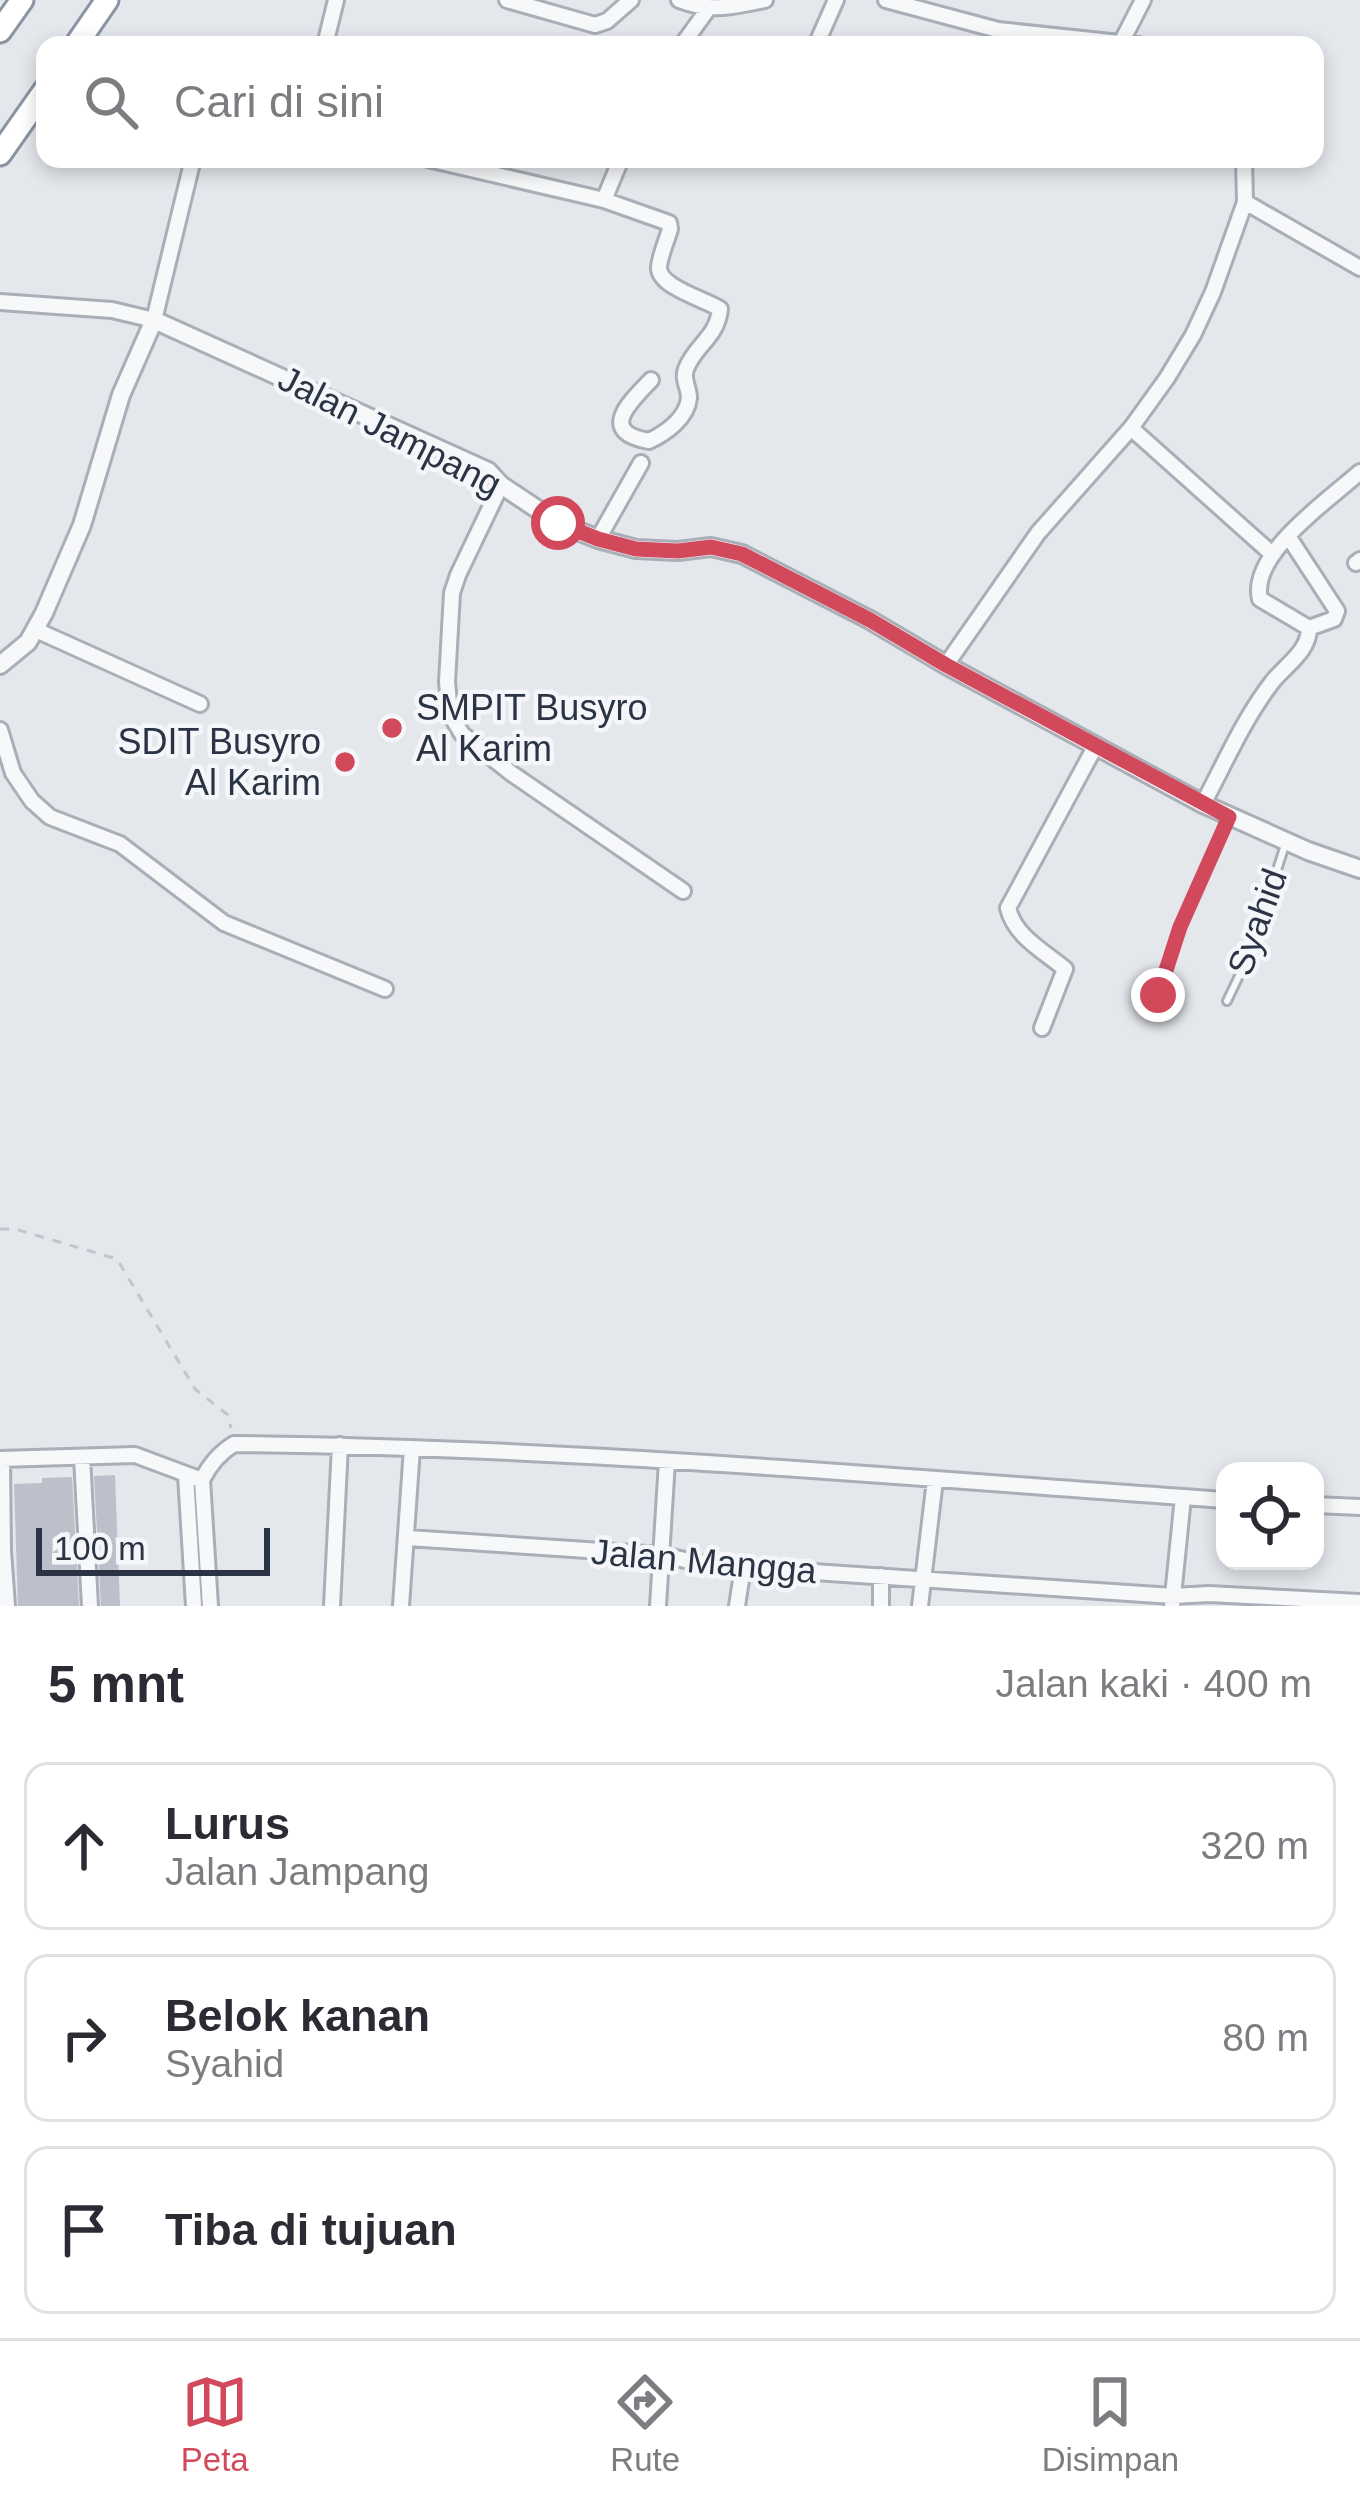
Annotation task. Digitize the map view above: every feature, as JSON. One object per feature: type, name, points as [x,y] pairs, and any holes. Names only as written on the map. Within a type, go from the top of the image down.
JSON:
[{"type":"highway","points":[[0,31],[22,0]]},
{"type":"highway","points":[[82,36],[107,0]]},
{"type":"highway","points":[[0,154],[36,103]]},
{"type":"street","points":[[327,36],[336,0]]},
{"type":"street","points":[[507,0],[596,25],[632,0]]},
{"type":"street","points":[[680,0],[708,9],[765,0]]},
{"type":"street","points":[[820,36],[836,0]]},
{"type":"street","points":[[886,0],[998,30],[1055,36]]},
{"type":"street","points":[[1125,36],[1143,0]]},
{"type":"street","points":[[688,36],[708,9]]},
{"type":"street","points":[[0,665],[18,653],[36,630],[82,525],[121,395],[154,320],[191,168]]},
{"type":"street","points":[[467,168],[604,200],[669,223],[660,275],[720,309],[709,340],[686,369],[687,405],[673,426],[649,441],[628,434],[621,421],[652,380]]},
{"type":"street","points":[[604,200],[617,168]]},
{"type":"street","points":[[946,665],[1038,533],[1131,428],[1193,335],[1245,202],[1244,168]]},
{"type":"street","points":[[1245,202],[1360,268]]},
{"type":"street","points":[[0,302],[112,310],[154,320]]},
{"type":"street","name":"Jalan Jampang","points":[[154,320],[488,471],[558,523],[598,539],[636,549],[711,547],[742,554],[1203,805],[1360,869]]},
{"type":"street","points":[[1131,428],[1272,554]]},
{"type":"street","points":[[598,539],[641,463]]},
{"type":"street","points":[[1288,536],[1337,611],[1334,620],[1309,628],[1260,598],[1259,578],[1288,536],[1360,472]]},
{"type":"street","points":[[501,485],[452,593],[450,714],[462,734],[511,773],[683,891]]},
{"type":"street","points":[[1203,805],[1250,715],[1306,644],[1309,628]]},
{"type":"street","points":[[36,630],[200,704]]},
{"type":"street","points":[[0,730],[13,773],[50,817],[120,844],[224,922],[385,988]]},
{"type":"street","points":[[1042,1028],[1065,969],[1022,934],[1008,906],[1096,745]]},
{"type":"street","points":[[210,1606],[202,1480],[222,1451],[234,1444],[667,1461],[1216,1499]]},
{"type":"street","points":[[332,1606],[340,1445]]},
{"type":"street","points":[[401,1606],[412,1448]]},
{"type":"street","points":[[8,1606],[1,1459],[135,1455],[202,1480]]},
{"type":"street","points":[[82,1457],[90,1606]]},
{"type":"street","points":[[658,1606],[667,1461]]},
{"type":"street","points":[[186,1475],[194,1606]]},
{"type":"street","points":[[920,1606],[935,1480]]},
{"type":"street","points":[[1173,1601],[1183,1497]]},
{"type":"street","points":[[1324,1505],[1360,1507]]},
{"type":"street","name":"Jalan Mangga","points":[[408,1538],[662,1555],[708,1564],[1173,1601],[1209,1594],[1360,1602]]},
{"type":"street","points":[[736,1606],[743,1567]]},
{"type":"street","points":[[881,1576],[881,1606]]},
{"type":"lane","name":"Syahid","points":[[1158,995],[1180,927],[1229,817]]},
{"type":"lane","name":"Syahid","points":[[1227,1001],[1251,951],[1286,842]]},
{"type":"path","points":[[0,1228],[117,1259],[195,1389],[228,1415]]},
{"type":"building","points":[[115,1475],[120,1606],[101,1606],[94,1476]]},
{"type":"building","points":[[72,1477],[79,1606],[18,1606],[14,1484]]},
{"type":"place","name":"SMPIT Busyro Al Karim","points":[[392,728]]},
{"type":"place","name":"SDIT Busyro Al Karim","points":[[345,762]]},
{"type":"route","points":[[558,523],[636,549],[711,547],[742,554],[1229,817],[1180,927],[1158,995]]}]
